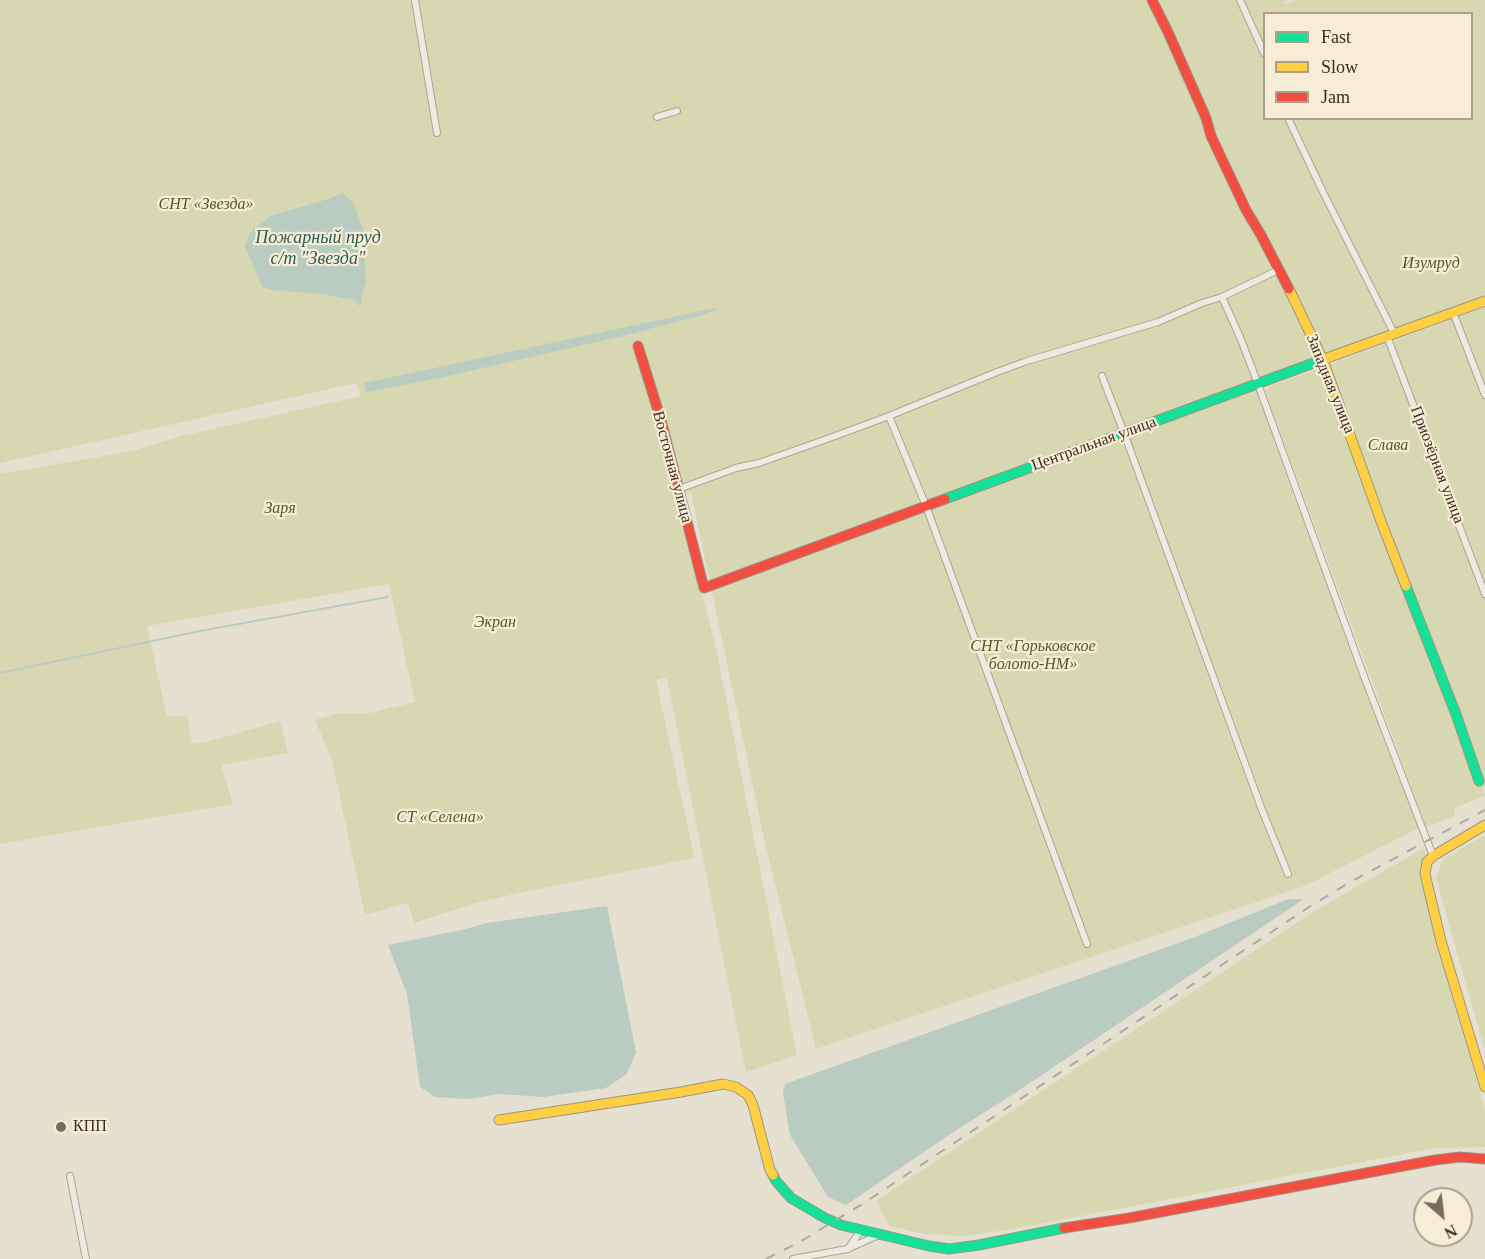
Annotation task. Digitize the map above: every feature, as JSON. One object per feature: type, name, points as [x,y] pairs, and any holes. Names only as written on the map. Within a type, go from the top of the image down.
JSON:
[{"type":"street","points":[[415,0],[437,133]]},
{"type":"street","name":"Западная улица","points":[[1152,0],[1246,210],[1296,302],[1323,360],[1479,781]]},
{"type":"street","points":[[1240,0],[1263,51]]},
{"type":"street","points":[[657,117],[677,111]]},
{"type":"street","name":"Приозёрная улица","points":[[1289,120],[1391,335],[1485,594]]},
{"type":"street","points":[[678,489],[736,468],[759,463],[889,416],[1017,365],[1158,322],[1222,297],[1278,270]]},
{"type":"street","points":[[1222,297],[1258,384],[1365,679],[1433,855]]},
{"type":"street","name":"Центральная улица","points":[[704,588],[1485,301]]},
{"type":"street","points":[[1454,312],[1485,395]]},
{"type":"street","name":"Восточная улица","points":[[638,346],[661,420],[704,588]]},
{"type":"street","points":[[1102,376],[1262,810],[1288,874]]},
{"type":"street","points":[[889,416],[926,506],[1087,944]]},
{"type":"street","points":[[1485,825],[1433,855],[1427,862],[1425,873],[1441,941],[1485,1087]]},
{"type":"street","points":[[499,1120],[723,1084],[736,1087],[748,1095],[753,1105],[770,1170],[776,1181],[791,1198],[841,1225],[949,1249],[1254,1196],[1435,1160],[1461,1157],[1485,1159]]},
{"type":"street","points":[[70,1176],[86,1259]]},
{"type":"street","points":[[847,1249],[861,1230]]},
{"type":"street","points":[[793,1259],[847,1249],[881,1234]]},
{"type":"green space","points":[[0,0],[1287,0],[1283,2],[1285,5],[1296,0],[1485,0],[1485,299],[1256,382],[1293,494],[1420,827],[1305,886],[816,1049],[765,843],[691,493],[676,497],[715,644],[797,1055],[746,1072],[667,677],[656,680],[694,856],[690,859],[476,903],[414,923],[408,903],[365,915],[332,760],[315,720],[340,713],[365,714],[415,702],[389,584],[147,626],[167,717],[187,715],[192,744],[280,721],[288,753],[221,765],[233,804],[0,844],[0,474],[132,451],[181,436],[361,396],[356,383],[0,463]]},
{"type":"green space","name":"Слава","points":[[1485,307],[1485,786],[1483,787],[1485,796],[1454,808],[1455,816],[1426,827],[1265,391],[1271,386]]},
{"type":"green space","points":[[1485,835],[1485,1051],[1436,878],[1443,859]]},
{"type":"green space","points":[[1424,848],[1426,855],[1421,861],[1420,879],[1485,1110],[1485,1147],[1434,1148],[1019,1228],[966,1236],[924,1234],[889,1226],[876,1201],[1316,910]]},
{"type":"water","name":"Пожарный пруд с/т \"Звезда\"","points":[[343,193],[353,203],[363,228],[366,283],[361,296],[362,304],[360,306],[353,300],[323,294],[272,290],[262,287],[245,246],[250,233],[270,216]]},
{"type":"water","points":[[715,308],[716,310],[699,316],[627,335],[439,378],[366,392],[364,383]]},
{"type":"water","points":[[1288,899],[1304,899],[846,1205],[828,1197],[790,1135],[783,1093],[785,1084],[1195,937]]},
{"type":"water","points":[[607,906],[636,1052],[627,1074],[606,1088],[543,1097],[500,1094],[467,1099],[435,1097],[420,1087],[407,994],[388,945],[486,923]]},
{"type":"waterway","points":[[0,673],[200,631],[388,597]]},
{"type":"railway","points":[[766,1259],[803,1240],[864,1203],[1309,907],[1352,881],[1485,810]]},
{"type":"traffic: fast","points":[[945,499],[1327,358]]},
{"type":"traffic: fast","points":[[1406,586],[1457,717],[1479,781]]},
{"type":"traffic: fast","points":[[773,1175],[791,1198],[825,1218],[841,1225],[929,1246],[949,1249],[1064,1228]]},
{"type":"traffic: slow","points":[[1289,289],[1323,360],[1406,586]]},
{"type":"traffic: slow","points":[[1327,358],[1485,301]]},
{"type":"traffic: slow","points":[[1485,825],[1433,856],[1427,862],[1425,874],[1441,941],[1485,1087]]},
{"type":"traffic: slow","points":[[499,1120],[723,1084],[736,1087],[748,1095],[773,1175]]},
{"type":"traffic: jam","points":[[1152,0],[1246,210],[1289,289]]},
{"type":"traffic: jam","points":[[638,346],[661,420],[704,588],[945,499]]},
{"type":"traffic: jam","points":[[1064,1228],[1129,1218],[1435,1160],[1460,1157],[1485,1159]]},
{"type":"place","name":"КПП","points":[[61,1127]]},
{"type":"park label","name":"СНТ «Звезда»","points":[[206,205]]},
{"type":"park label","name":"Изумруд","points":[[1431,264]]},
{"type":"park label","name":"Заря","points":[[280,509]]},
{"type":"park label","name":"Экран","points":[[495,623]]},
{"type":"park label","name":"СНТ «Горьковское болото-НМ»","points":[[1033,656]]},
{"type":"park label","name":"СТ «Селена»","points":[[440,818]]}]
